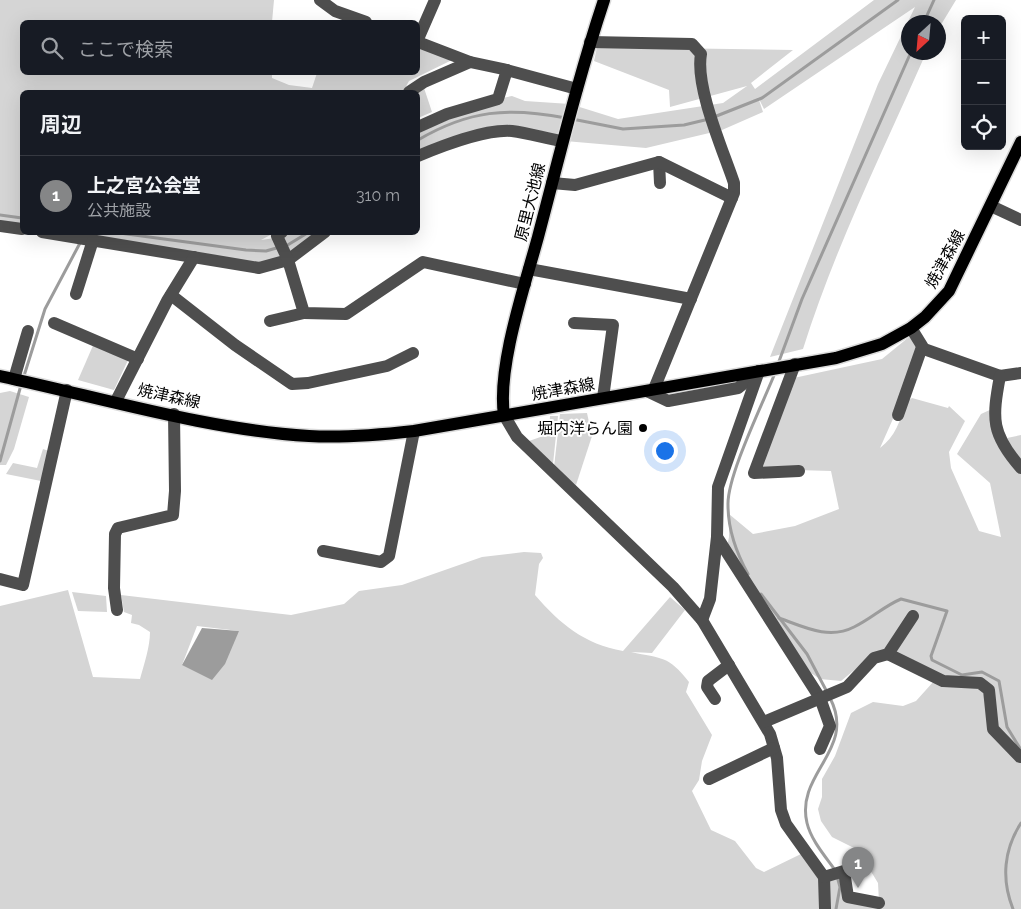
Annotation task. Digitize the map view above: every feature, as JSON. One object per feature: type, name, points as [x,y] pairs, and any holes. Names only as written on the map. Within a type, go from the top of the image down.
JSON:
[{"type":"main road","name":"原里大池線","points":[[504,415],[503,391],[507,364],[525,284],[562,138],[604,0]]},
{"type":"main road","name":"焼津森線","points":[[0,376],[260,431],[310,436],[374,436],[414,431],[836,358],[882,344],[911,328],[925,317],[950,291],[1020,145]]},
{"type":"street","points":[[320,0],[335,11],[360,20]]},
{"type":"street","points":[[420,36],[435,0]]},
{"type":"street","points":[[420,42],[470,62],[577,89]]},
{"type":"street","points":[[590,42],[692,44],[701,54],[699,67],[708,105],[734,183],[732,198],[650,390],[668,401],[686,398],[738,388],[761,371]]},
{"type":"street","points":[[412,90],[424,82],[470,62]]},
{"type":"street","points":[[420,126],[447,114],[498,99],[507,70]]},
{"type":"street","points":[[420,155],[442,146],[487,134],[510,131],[562,138]]},
{"type":"street","points":[[552,183],[575,185],[659,162],[732,198]]},
{"type":"street","points":[[659,162],[660,183]]},
{"type":"street","points":[[991,206],[1021,220]]},
{"type":"street","points":[[0,226],[20,230]]},
{"type":"street","points":[[61,235],[259,268],[288,260],[321,235]]},
{"type":"street","points":[[279,235],[304,313]]},
{"type":"street","points":[[76,294],[93,240]]},
{"type":"street","points":[[116,401],[171,295],[194,257]]},
{"type":"street","points":[[270,321],[304,313],[346,314],[423,262],[525,284]]},
{"type":"street","points":[[529,269],[690,300]]},
{"type":"street","points":[[171,295],[235,345],[292,384],[308,383],[387,366],[413,353]]},
{"type":"street","points":[[54,323],[138,359]]},
{"type":"street","points":[[574,324],[613,325],[603,398]]},
{"type":"street","points":[[911,328],[922,347],[966,365],[1000,376],[1021,373]]},
{"type":"street","points":[[14,379],[28,331]]},
{"type":"street","points":[[898,415],[922,347]]},
{"type":"street","points":[[795,364],[754,473],[799,471]]},
{"type":"street","points":[[702,620],[710,598],[717,537],[718,487],[761,371]]},
{"type":"street","points":[[1000,376],[994,408],[999,439],[1021,468]]},
{"type":"street","points":[[685,384],[686,398]]},
{"type":"street","points":[[0,579],[23,585],[67,390]]},
{"type":"street","points":[[117,610],[114,588],[115,534],[118,528],[173,515],[175,491],[174,414]]},
{"type":"street","points":[[504,415],[517,437],[673,587],[702,620],[764,722],[774,748],[780,810],[786,824],[833,874]]},
{"type":"street","points":[[322,551],[381,562],[389,556],[414,431]]},
{"type":"street","points":[[717,537],[821,697],[830,726],[820,749]]},
{"type":"street","points":[[764,722],[847,687],[874,658],[888,654],[913,616]]},
{"type":"street","points":[[888,654],[943,681],[980,683],[989,690],[993,729],[1020,757]]},
{"type":"street","points":[[715,699],[708,687],[708,681],[729,665]]},
{"type":"street","points":[[709,779],[774,748]]},
{"type":"street","points":[[833,874],[844,870],[848,897],[879,903]]},
{"type":"street","points":[[825,909],[833,874]]},
{"type":"shaded area","points":[[0,0],[274,0],[272,20],[20,20],[20,75],[272,75],[272,78],[289,85],[312,88],[316,75],[420,75],[420,48],[452,60],[409,81],[404,90],[20,90],[20,230],[0,226]]},
{"type":"shaded area","points":[[874,0],[956,0],[946,16],[911,15],[915,7],[764,109],[758,97],[763,112],[722,130],[646,148],[565,141],[495,129],[420,156],[420,128],[482,102],[512,96],[525,101],[570,104],[618,119],[723,103],[747,86],[670,107],[669,90],[594,61],[597,47],[793,50],[751,83],[755,89]]},
{"type":"shaded area","points":[[901,36],[901,60],[923,60],[845,236],[803,349],[770,357],[878,84]]},
{"type":"shaded area","points":[[423,85],[432,112],[420,117],[420,90]]},
{"type":"shaded area","points":[[56,235],[270,235],[261,240],[275,238],[280,258],[260,263]]},
{"type":"shaded area","points":[[283,235],[315,235],[290,255],[280,237]]},
{"type":"shaded area","points":[[909,337],[924,349],[880,448],[890,439],[899,422],[905,403],[912,398],[948,408],[949,406],[965,421],[949,452],[951,468],[979,531],[1001,537],[990,483],[957,454],[981,414],[994,408],[1007,438],[1021,435],[1021,909],[826,909],[827,880],[842,875],[846,897],[879,902],[878,883],[858,850],[832,837],[821,821],[818,809],[822,797],[822,779],[835,756],[851,713],[873,702],[903,706],[916,701],[934,681],[888,655],[863,663],[841,681],[820,679],[811,673],[725,557],[729,537],[729,514],[753,534],[795,526],[839,509],[831,471],[760,469],[789,379],[882,359]]},
{"type":"shaded area","points":[[95,341],[129,358],[114,390],[78,380]]},
{"type":"shaded area","points":[[10,391],[29,397],[14,449],[6,465],[0,465],[0,393]]},
{"type":"shaded area","points":[[587,413],[592,436],[576,485],[554,467],[560,414]]},
{"type":"shaded area","points":[[550,416],[558,416],[553,464],[529,441],[549,434]]},
{"type":"shaded area","points":[[43,449],[49,451],[41,481],[6,474],[13,463],[37,468]]},
{"type":"shaded area","points":[[524,552],[541,553],[543,558],[539,564],[535,595],[564,624],[585,638],[609,648],[623,651],[670,597],[685,610],[652,653],[631,652],[657,657],[670,662],[689,682],[686,692],[712,735],[702,761],[699,780],[692,791],[711,830],[735,841],[756,868],[764,872],[801,854],[822,884],[822,909],[0,909],[0,606],[68,590],[93,677],[140,679],[148,650],[150,632],[139,625],[131,623],[132,615],[124,612],[121,595],[291,615],[344,604],[359,591],[402,585],[482,557]],"holes":[[[197,626],[239,631],[182,665]]]},
{"type":"shaded area","points":[[72,592],[106,596],[107,612],[78,611]]},
{"type":"shaded area","points":[[202,628],[239,631],[225,664],[212,680],[182,665]]},
{"type":"waterway","points":[[714,117],[762,98],[898,0]]},
{"type":"waterway","points":[[927,15],[934,0]]},
{"type":"waterway","points":[[778,364],[802,299],[907,60]]},
{"type":"waterway","points":[[420,139],[454,122],[489,114],[507,112],[566,118]]},
{"type":"waterway","points":[[572,119],[623,129],[684,125],[709,119]]},
{"type":"waterway","points":[[0,215],[20,218]]},
{"type":"waterway","points":[[134,235],[246,250],[266,251],[280,247]]},
{"type":"waterway","points":[[286,246],[304,235]]},
{"type":"waterway","points":[[23,379],[45,309],[80,243]]},
{"type":"waterway","points":[[748,574],[731,532],[728,514],[729,492],[739,458],[775,373]]},
{"type":"waterway","points":[[0,461],[21,385]]},
{"type":"waterway","points":[[761,594],[807,654],[827,692]]},
{"type":"waterway","points":[[779,618],[816,631],[835,632],[845,631],[854,627],[901,599],[947,611],[931,656],[932,660],[962,675],[982,672],[999,681],[1007,727],[1021,750]]},
{"type":"waterway","points":[[830,698],[836,716],[836,732],[831,747],[809,790],[806,805],[807,823],[812,836],[835,870]]},
{"type":"waterway","points":[[1013,909],[1007,887],[1006,864],[1011,843],[1021,823]]},
{"type":"waterway","points":[[836,909],[840,887],[837,876]]},
{"type":"place","name":"堀内洋らん園","points":[[643,428]]},
{"type":"place","name":"上之宮公会堂","points":[[858,888]]}]
